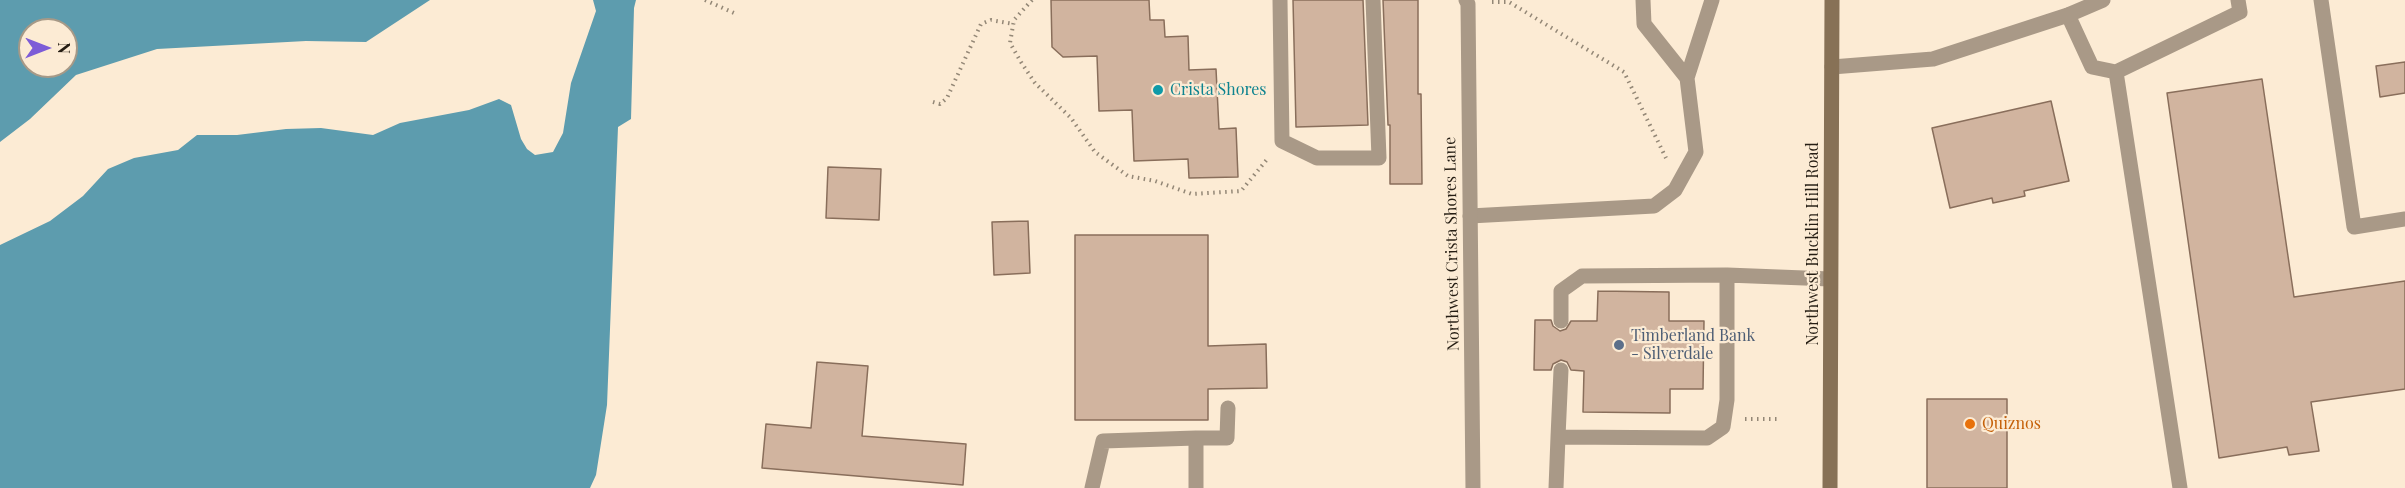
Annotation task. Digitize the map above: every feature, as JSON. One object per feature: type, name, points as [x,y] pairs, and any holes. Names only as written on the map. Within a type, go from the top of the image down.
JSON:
[{"type":"main road","name":"Northwest Bucklin Hill Road","points":[[1830,488],[1832,0]]},
{"type":"street","points":[[1280,0],[1282,141],[1317,158],[1379,158],[1373,0]]},
{"type":"street","name":"Northwest Crista Shores Lane","points":[[1466,0],[1468,4],[1473,488]]},
{"type":"street","points":[[1643,0],[1644,24],[1687,78]]},
{"type":"street","points":[[1470,216],[1654,206],[1675,190],[1696,152],[1687,78],[1712,0]]},
{"type":"street","points":[[1832,67],[1933,59],[2103,0]]},
{"type":"street","points":[[2074,9],[2092,67],[2116,72],[2240,12],[2238,0]]},
{"type":"street","points":[[2321,0],[2354,227],[2405,219]]},
{"type":"street","points":[[2116,72],[2180,488]]},
{"type":"street","points":[[1558,437],[1707,438],[1723,427],[1727,400],[1727,274]]},
{"type":"street","points":[[1561,321],[1561,291],[1582,276],[1727,274],[1830,279]]},
{"type":"street","points":[[1556,488],[1561,370]]},
{"type":"street","points":[[1092,488],[1103,441],[1227,438],[1228,408]]},
{"type":"street","points":[[1196,438],[1196,488]]},
{"type":"path","points":[[705,0],[734,13]]},
{"type":"path","points":[[1032,0],[1014,20],[1010,43],[1035,83],[1071,118],[1095,153],[1128,176],[1155,181],[1192,194],[1241,191],[1282,141]]},
{"type":"path","points":[[1489,0],[1494,3],[1509,2],[1624,72],[1669,165],[1684,174]]},
{"type":"path","points":[[933,102],[940,104],[946,98],[981,24],[991,20],[1014,24]]},
{"type":"path","points":[[1725,419],[1778,419]]},
{"type":"water","points":[[0,0],[430,0],[366,42],[306,41],[157,49],[78,74],[78,18],[18,18],[18,78],[73,78],[30,119],[0,142]]},
{"type":"water","points":[[593,0],[636,0],[631,119],[618,127],[607,405],[596,475],[590,488],[0,488],[0,245],[50,221],[83,196],[108,169],[134,158],[178,150],[197,135],[237,135],[286,129],[321,128],[373,135],[400,123],[469,110],[499,99],[511,105],[521,139],[527,149],[535,155],[553,152],[563,133],[571,83],[596,11]]},
{"type":"building","name":"Crista Shores","points":[[1051,0],[1149,0],[1150,20],[1164,20],[1165,37],[1188,36],[1189,70],[1216,69],[1219,129],[1236,128],[1238,177],[1189,178],[1188,159],[1134,161],[1132,110],[1099,111],[1097,56],[1063,57],[1052,47]]},
{"type":"building","points":[[1293,0],[1363,0],[1368,125],[1296,127]]},
{"type":"building","points":[[1383,0],[1418,0],[1418,94],[1421,94],[1422,184],[1390,184],[1390,125],[1388,125]]},
{"type":"building","points":[[2405,62],[2405,93],[2380,97],[2376,66]]},
{"type":"building","points":[[2262,79],[2294,297],[2405,281],[2405,389],[2311,402],[2319,451],[2289,455],[2287,447],[2219,458],[2167,93]]},
{"type":"building","points":[[2051,101],[2069,181],[2024,191],[2025,196],[1993,203],[1992,198],[1950,208],[1932,128]]},
{"type":"building","points":[[828,167],[881,169],[879,220],[826,218]]},
{"type":"building","points":[[1028,221],[1030,273],[994,275],[992,222]]},
{"type":"building","points":[[1075,235],[1208,235],[1208,346],[1266,344],[1267,388],[1208,389],[1208,420],[1075,420]]},
{"type":"building","name":"Timberland Bank - Silverdale","points":[[1598,291],[1669,292],[1669,321],[1704,321],[1703,389],[1670,389],[1670,413],[1583,412],[1584,371],[1571,370],[1567,362],[1561,360],[1553,364],[1551,370],[1534,370],[1535,320],[1551,320],[1553,326],[1560,331],[1566,329],[1571,321],[1597,321]]},
{"type":"building","points":[[817,362],[868,366],[862,436],[966,444],[963,485],[762,468],[766,424],[811,428]]},
{"type":"building","points":[[1927,399],[2007,399],[2007,488],[1927,488]]},
{"type":"place","name":"Crista Shores","points":[[1158,90]]},
{"type":"place","name":"Timberland Bank - Silverdale","points":[[1619,345]]},
{"type":"place","name":"Quiznos","points":[[1970,424]]}]
